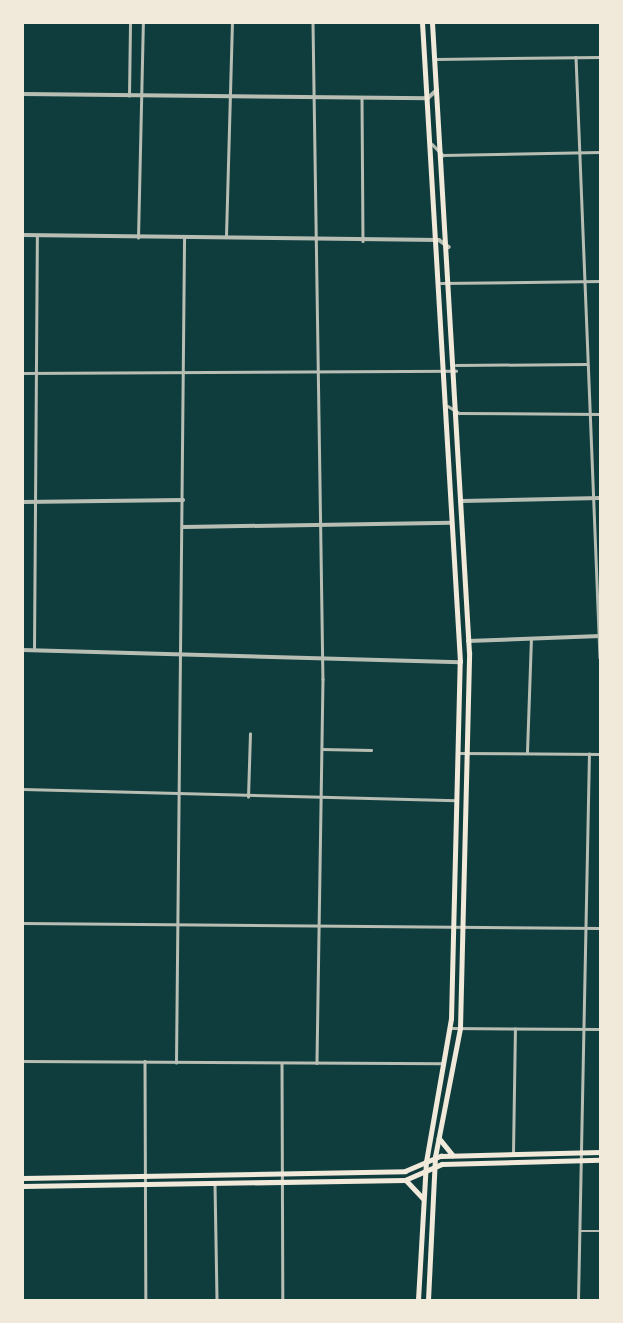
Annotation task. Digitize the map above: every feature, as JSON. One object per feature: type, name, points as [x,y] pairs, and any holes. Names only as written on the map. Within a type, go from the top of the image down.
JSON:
[{"type":"main road","points":[[418,1300],[426,1162],[450,1028],[460,662],[439,240],[422,23]]},
{"type":"main road","points":[[428,1300],[435,1157],[460,1028],[469,653],[459,413],[432,23]]},
{"type":"main road","points":[[439,1136],[454,1156]]},
{"type":"main road","points":[[23,1178],[405,1171],[435,1157],[513,1153],[600,1153]]},
{"type":"main road","points":[[23,1186],[405,1180],[435,1166],[600,1160]]},
{"type":"main road","points":[[405,1180],[424,1200]]},
{"type":"street","points":[[129,96],[130,23]]},
{"type":"street","points":[[138,238],[144,23]]},
{"type":"street","points":[[226,239],[232,23]]},
{"type":"street","points":[[313,23],[322,749],[317,1063]]},
{"type":"street","points":[[576,57],[586,281],[586,414],[600,658]]},
{"type":"street","points":[[435,59],[600,57]]},
{"type":"street","points":[[23,94],[428,98],[438,89]]},
{"type":"street","points":[[362,98],[363,241]]},
{"type":"street","points":[[432,144],[443,155],[600,152]]},
{"type":"street","points":[[23,235],[439,240],[449,247]]},
{"type":"street","points":[[34,650],[37,236]]},
{"type":"street","points":[[177,1063],[175,925],[184,527],[184,238]]},
{"type":"street","points":[[441,283],[600,281]]},
{"type":"street","points":[[23,373],[446,375],[456,368],[586,364]]},
{"type":"street","points":[[447,406],[459,413],[600,414]]},
{"type":"street","points":[[451,500],[600,498]]},
{"type":"street","points":[[23,502],[183,500]]},
{"type":"street","points":[[184,527],[452,523]]},
{"type":"street","points":[[468,641],[600,636]]},
{"type":"street","points":[[527,752],[531,639]]},
{"type":"street","points":[[23,650],[460,662],[469,653]]},
{"type":"street","points":[[248,797],[250,734]]},
{"type":"street","points":[[322,749],[371,750]]},
{"type":"street","points":[[457,753],[600,754]]},
{"type":"street","points":[[578,1300],[583,929],[589,754]]},
{"type":"street","points":[[23,789],[178,796],[456,800]]},
{"type":"street","points":[[23,923],[600,928]]},
{"type":"street","points":[[450,1028],[600,1029]]},
{"type":"street","points":[[513,1153],[515,1029]]},
{"type":"street","points":[[145,1060],[146,1300]]},
{"type":"street","points":[[23,1061],[444,1063]]},
{"type":"street","points":[[282,1063],[283,1300]]},
{"type":"street","points":[[215,1184],[217,1300]]},
{"type":"street","points":[[580,1231],[600,1231]]}]
